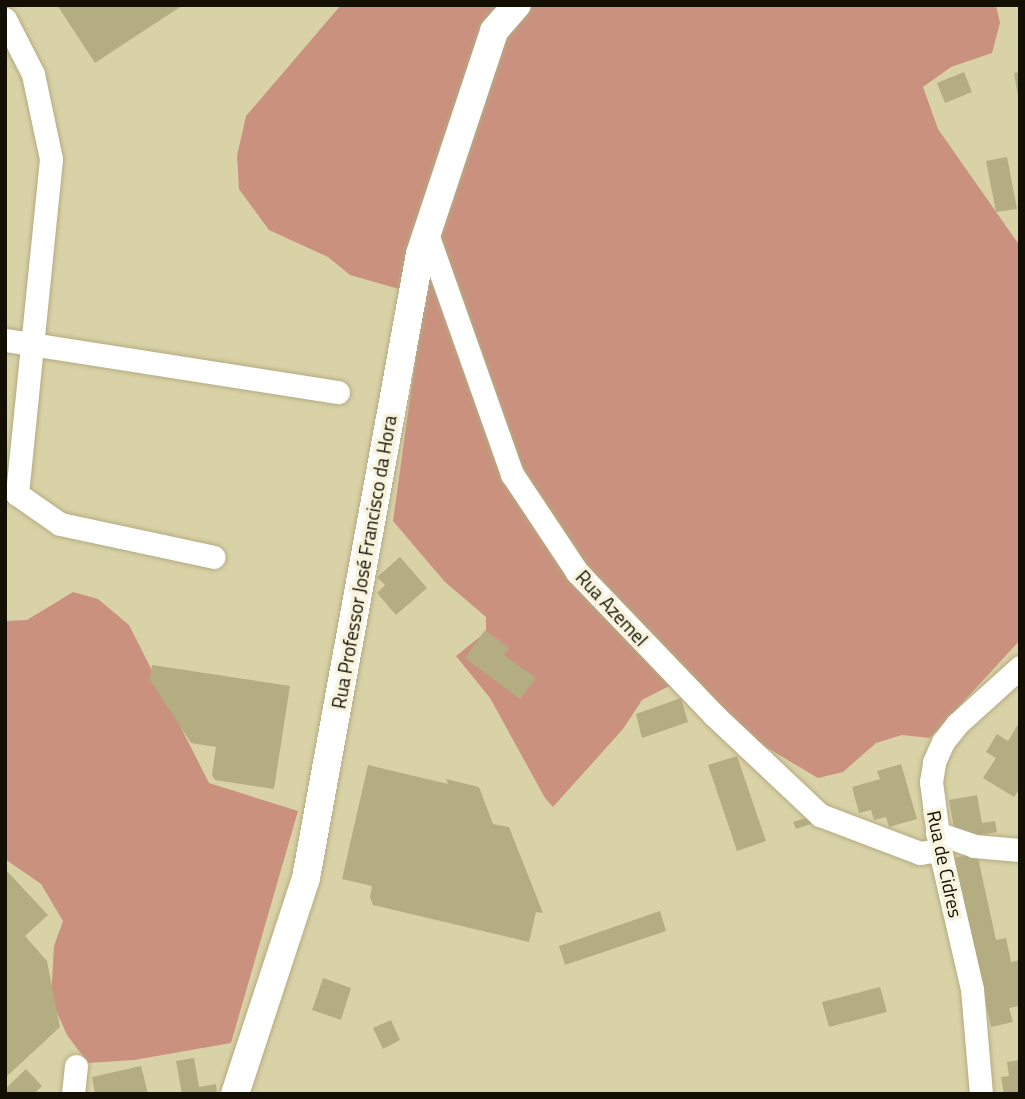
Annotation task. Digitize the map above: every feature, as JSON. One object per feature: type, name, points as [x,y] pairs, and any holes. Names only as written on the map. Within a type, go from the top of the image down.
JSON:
[{"type":"main road","name":"Rua Professor José Francisco da Hora","points":[[235,1094],[306,878],[418,268],[493,18],[517,5]]},
{"type":"street","points":[[5,19],[33,74],[51,159],[32,343],[11,493],[60,524],[214,557]]},
{"type":"street","name":"Rua Azemel","points":[[427,234],[513,474],[577,572],[714,715],[820,815],[920,853],[939,841],[1020,850]]},
{"type":"street","points":[[5,340],[338,392]]},
{"type":"street","name":"Rua de Cidres","points":[[981,1094],[972,989],[939,841],[931,782],[934,762],[943,742],[957,724],[1020,667]]},
{"type":"street","points":[[73,1094],[76,1066]]},
{"type":"shaded area","points":[[341,5],[996,5],[1000,23],[992,53],[951,67],[923,87],[938,129],[1020,246],[1020,640],[930,738],[902,735],[876,743],[843,772],[818,778],[759,743],[673,684],[642,700],[623,729],[553,807],[545,798],[490,698],[456,656],[486,632],[486,617],[445,582],[393,521],[416,355],[399,289],[350,275],[328,257],[269,230],[239,189],[237,156],[246,116]]},
{"type":"shaded area","points":[[73,592],[98,599],[129,625],[209,783],[298,811],[231,1043],[134,1060],[88,1063],[67,1035],[51,999],[54,946],[63,921],[41,884],[5,859],[5,621],[27,620]]},
{"type":"building","points":[[57,5],[183,5],[95,63]]},
{"type":"building","points":[[964,72],[972,92],[945,103],[937,83]]},
{"type":"building","points":[[1020,72],[1020,96],[1018,96],[1014,73]]},
{"type":"building","points":[[1007,157],[1017,209],[996,212],[986,161]]},
{"type":"building","points":[[400,557],[427,588],[396,615],[377,593],[385,585],[377,577]]},
{"type":"building","points":[[485,630],[509,648],[504,655],[536,678],[520,699],[465,658]]},
{"type":"building","points":[[152,665],[290,686],[274,789],[215,780],[212,775],[216,747],[191,743],[150,680]]},
{"type":"building","points":[[681,698],[688,722],[642,738],[636,714]]},
{"type":"building","points":[[1020,721],[1020,788],[1014,797],[983,778],[996,758],[986,752],[997,734],[1008,741]]},
{"type":"building","points":[[737,756],[766,841],[737,851],[708,765]]},
{"type":"building","points":[[901,764],[917,819],[889,827],[886,817],[874,820],[871,810],[859,813],[852,787],[880,779],[877,771]]},
{"type":"building","points":[[368,765],[448,784],[446,779],[479,787],[493,824],[509,827],[543,913],[536,912],[529,942],[373,905],[370,897],[372,886],[342,879]]},
{"type":"building","points":[[977,795],[982,823],[995,821],[997,832],[956,839],[949,800]]},
{"type":"building","points":[[809,817],[811,824],[796,829],[793,822]]},
{"type":"building","points":[[977,853],[996,940],[1006,938],[1011,962],[1020,960],[1020,1006],[1009,1008],[1013,1022],[991,1027],[954,858]]},
{"type":"building","points":[[5,869],[48,915],[25,936],[47,961],[60,1027],[5,1078]]},
{"type":"building","points":[[660,911],[666,931],[565,965],[559,946]]},
{"type":"building","points":[[323,978],[351,988],[341,1020],[312,1010]]},
{"type":"building","points":[[880,987],[887,1012],[829,1027],[822,1002]]},
{"type":"building","points":[[391,1020],[400,1040],[383,1049],[373,1028]]},
{"type":"building","points":[[194,1058],[199,1087],[216,1084],[217,1094],[182,1094],[176,1061]]},
{"type":"building","points":[[1020,1060],[1020,1094],[1004,1094],[1001,1077],[1009,1076],[1007,1062]]},
{"type":"building","points":[[141,1066],[148,1094],[95,1094],[92,1077]]},
{"type":"building","points":[[26,1069],[42,1086],[34,1094],[5,1094],[5,1089]]}]
